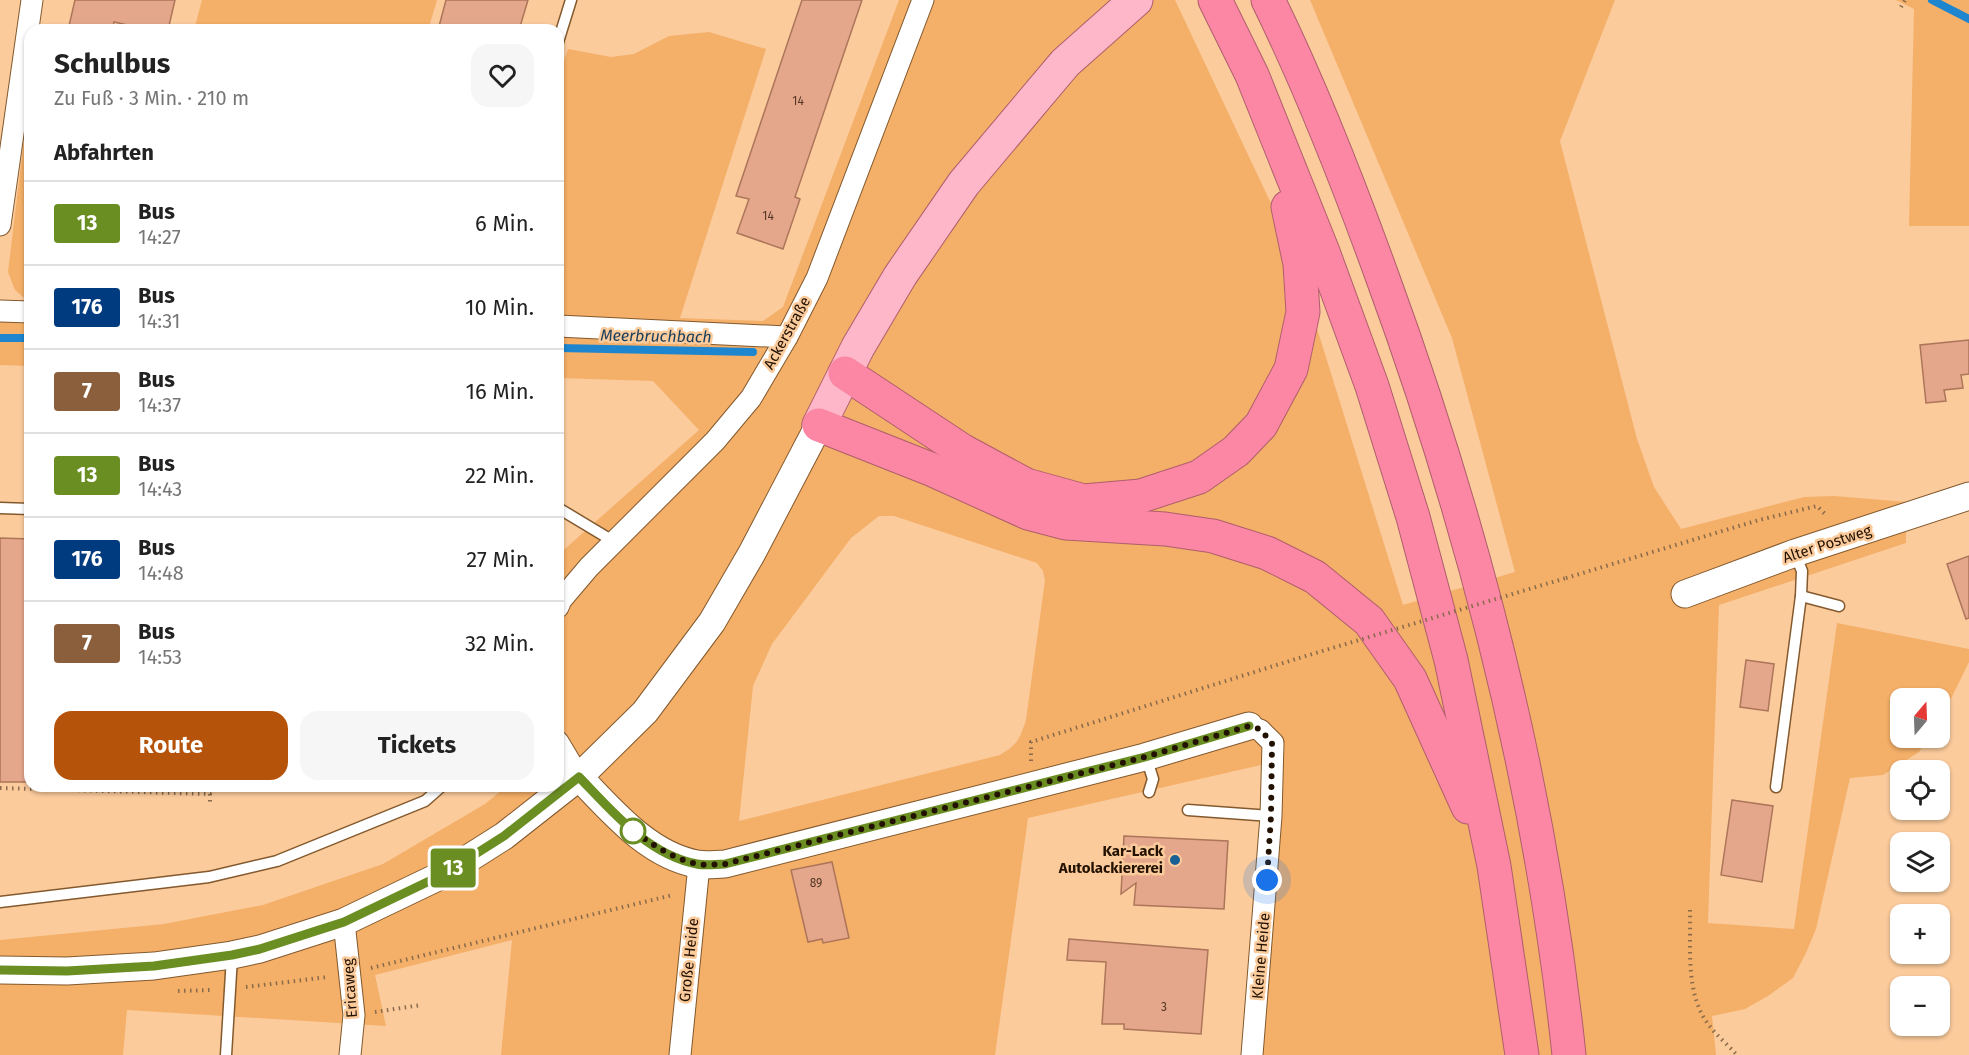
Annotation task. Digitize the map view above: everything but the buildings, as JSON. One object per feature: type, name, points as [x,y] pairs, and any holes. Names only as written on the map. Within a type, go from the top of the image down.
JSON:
[{"type":"highway","points":[[1215,0],[1252,75],[1323,252],[1372,386],[1413,517],[1451,660],[1494,866],[1522,1055]]},
{"type":"highway","points":[[1268,0],[1346,176],[1413,359],[1466,533],[1489,614],[1516,730],[1544,878],[1569,1055]]},
{"type":"highway","points":[[845,373],[963,451],[1026,485],[1084,501],[1141,496],[1199,477],[1236,451],[1261,425],[1291,369],[1304,312],[1300,264],[1268,118]]},
{"type":"highway","points":[[819,425],[933,470],[1028,513],[1066,523],[1165,529],[1213,536],[1267,553],[1315,577],[1369,621],[1410,679],[1494,866]]},
{"type":"main road","points":[[819,425],[858,347],[900,276],[964,183],[1065,63],[1126,9]]},
{"type":"street","points":[[29,24],[32,0]]},
{"type":"street","name":"Ackerstraße","points":[[564,598],[613,541],[715,441],[751,398],[787,337],[817,278],[923,0]]},
{"type":"street","points":[[0,225],[24,56]]},
{"type":"street","points":[[0,311],[24,312]]},
{"type":"street","points":[[564,326],[787,337]]},
{"type":"street","points":[[564,789],[645,712],[712,622],[752,553],[819,425]]},
{"type":"street","name":"Alter Postweg","points":[[1685,594],[1795,554],[1969,496]]},
{"type":"street","points":[[564,752],[579,777],[630,829],[697,878],[725,864],[1145,757],[1249,726]]},
{"type":"street","name":"Kleine Heide","points":[[1249,726],[1260,729],[1272,743],[1271,816],[1250,1024],[1252,1055]]},
{"type":"street","points":[[0,970],[89,970],[154,966],[260,949],[344,922],[454,868],[504,836],[560,792]]},
{"type":"street","name":"Große Heide","points":[[680,1055],[697,878]]},
{"type":"street","name":"Ericaweg","points":[[344,922],[354,1015],[350,1055]]},
{"type":"lane","points":[[564,24],[571,0]]},
{"type":"lane","points":[[0,508],[24,509]]},
{"type":"lane","points":[[564,512],[613,541]]},
{"type":"lane","points":[[1776,788],[1801,596],[1802,571],[1795,554]]},
{"type":"lane","points":[[1801,596],[1839,606]]},
{"type":"lane","points":[[1145,757],[1153,779],[1149,792]]},
{"type":"lane","points":[[0,902],[200,879],[277,861],[425,801],[435,792]]},
{"type":"lane","points":[[1188,810],[1271,816]]},
{"type":"lane","points":[[226,1055],[232,955]]},
{"type":"path","points":[[1901,7],[1905,0]]},
{"type":"path","points":[[1031,742],[1299,658],[1760,520],[1817,506],[1837,526],[1842,538]]},
{"type":"path","points":[[0,788],[24,789]]},
{"type":"path","points":[[140,792],[210,794],[210,803]]},
{"type":"path","points":[[175,991],[230,989],[350,974],[697,878]]},
{"type":"path","points":[[1690,910],[1691,975],[1694,995],[1707,1024],[1737,1055]]},
{"type":"path","points":[[354,1015],[421,1005]]},
{"type":"shaded area","points":[[202,0],[437,0],[430,24],[196,24]]},
{"type":"shaded area","points":[[899,0],[1175,0],[1292,248],[1403,605],[1515,572],[1452,338],[1310,0],[1615,0],[1560,141],[1637,439],[1654,487],[1681,529],[1804,497],[1834,496],[1906,502],[1906,543],[1719,605],[1708,923],[1794,929],[1837,623],[1969,649],[1969,662],[1950,701],[1950,688],[1890,688],[1890,748],[1922,748],[1906,760],[1890,760],[1890,771],[1883,775],[1850,778],[1816,929],[1806,953],[1793,978],[1768,996],[1745,1009],[1712,1016],[1716,1055],[1259,1055],[1279,761],[1028,818],[995,1055],[501,1055],[512,940],[375,975],[386,1026],[127,1010],[123,1055],[0,1055],[0,940],[164,924],[263,905],[383,864],[485,804],[500,792],[564,792],[564,550],[699,430],[653,381],[564,378],[564,61],[568,49],[611,57],[634,54],[669,36],[709,32],[766,49],[680,318],[763,321],[783,307]],"holes":[[[879,516],[894,516],[1037,563],[1043,571],[1045,580],[1026,720],[1019,737],[1011,748],[1000,755],[739,821],[753,686],[772,644],[851,538]]]},
{"type":"shaded area","points":[[1896,0],[1969,0],[1969,226],[1909,226],[1914,9]]},
{"type":"shaded area","points":[[24,140],[24,298],[15,290],[8,272]]},
{"type":"shaded area","points":[[0,303],[24,303],[24,366],[0,365]]},
{"type":"waterway","points":[[1932,0],[1969,19]]},
{"type":"waterway","name":"Meerbruchbach","points":[[0,338],[24,338]]},
{"type":"waterway","name":"Meerbruchbach","points":[[564,348],[753,352]]},
{"type":"bus line","name":"13","points":[[564,789],[579,777],[630,829],[659,849],[699,865],[725,864],[1145,757],[1249,726]]},
{"type":"bus line","name":"13","points":[[0,970],[67,971],[154,966],[260,949],[344,922],[444,874],[504,836],[560,792]]},
{"type":"place","name":"Kar-Lack Autolackiererei","points":[[1175,860]]},
{"type":"route","points":[[633,831],[630,829],[659,849],[681,859],[699,865],[725,864],[1145,757],[1249,726],[1260,729],[1272,743],[1267,880]]}]
